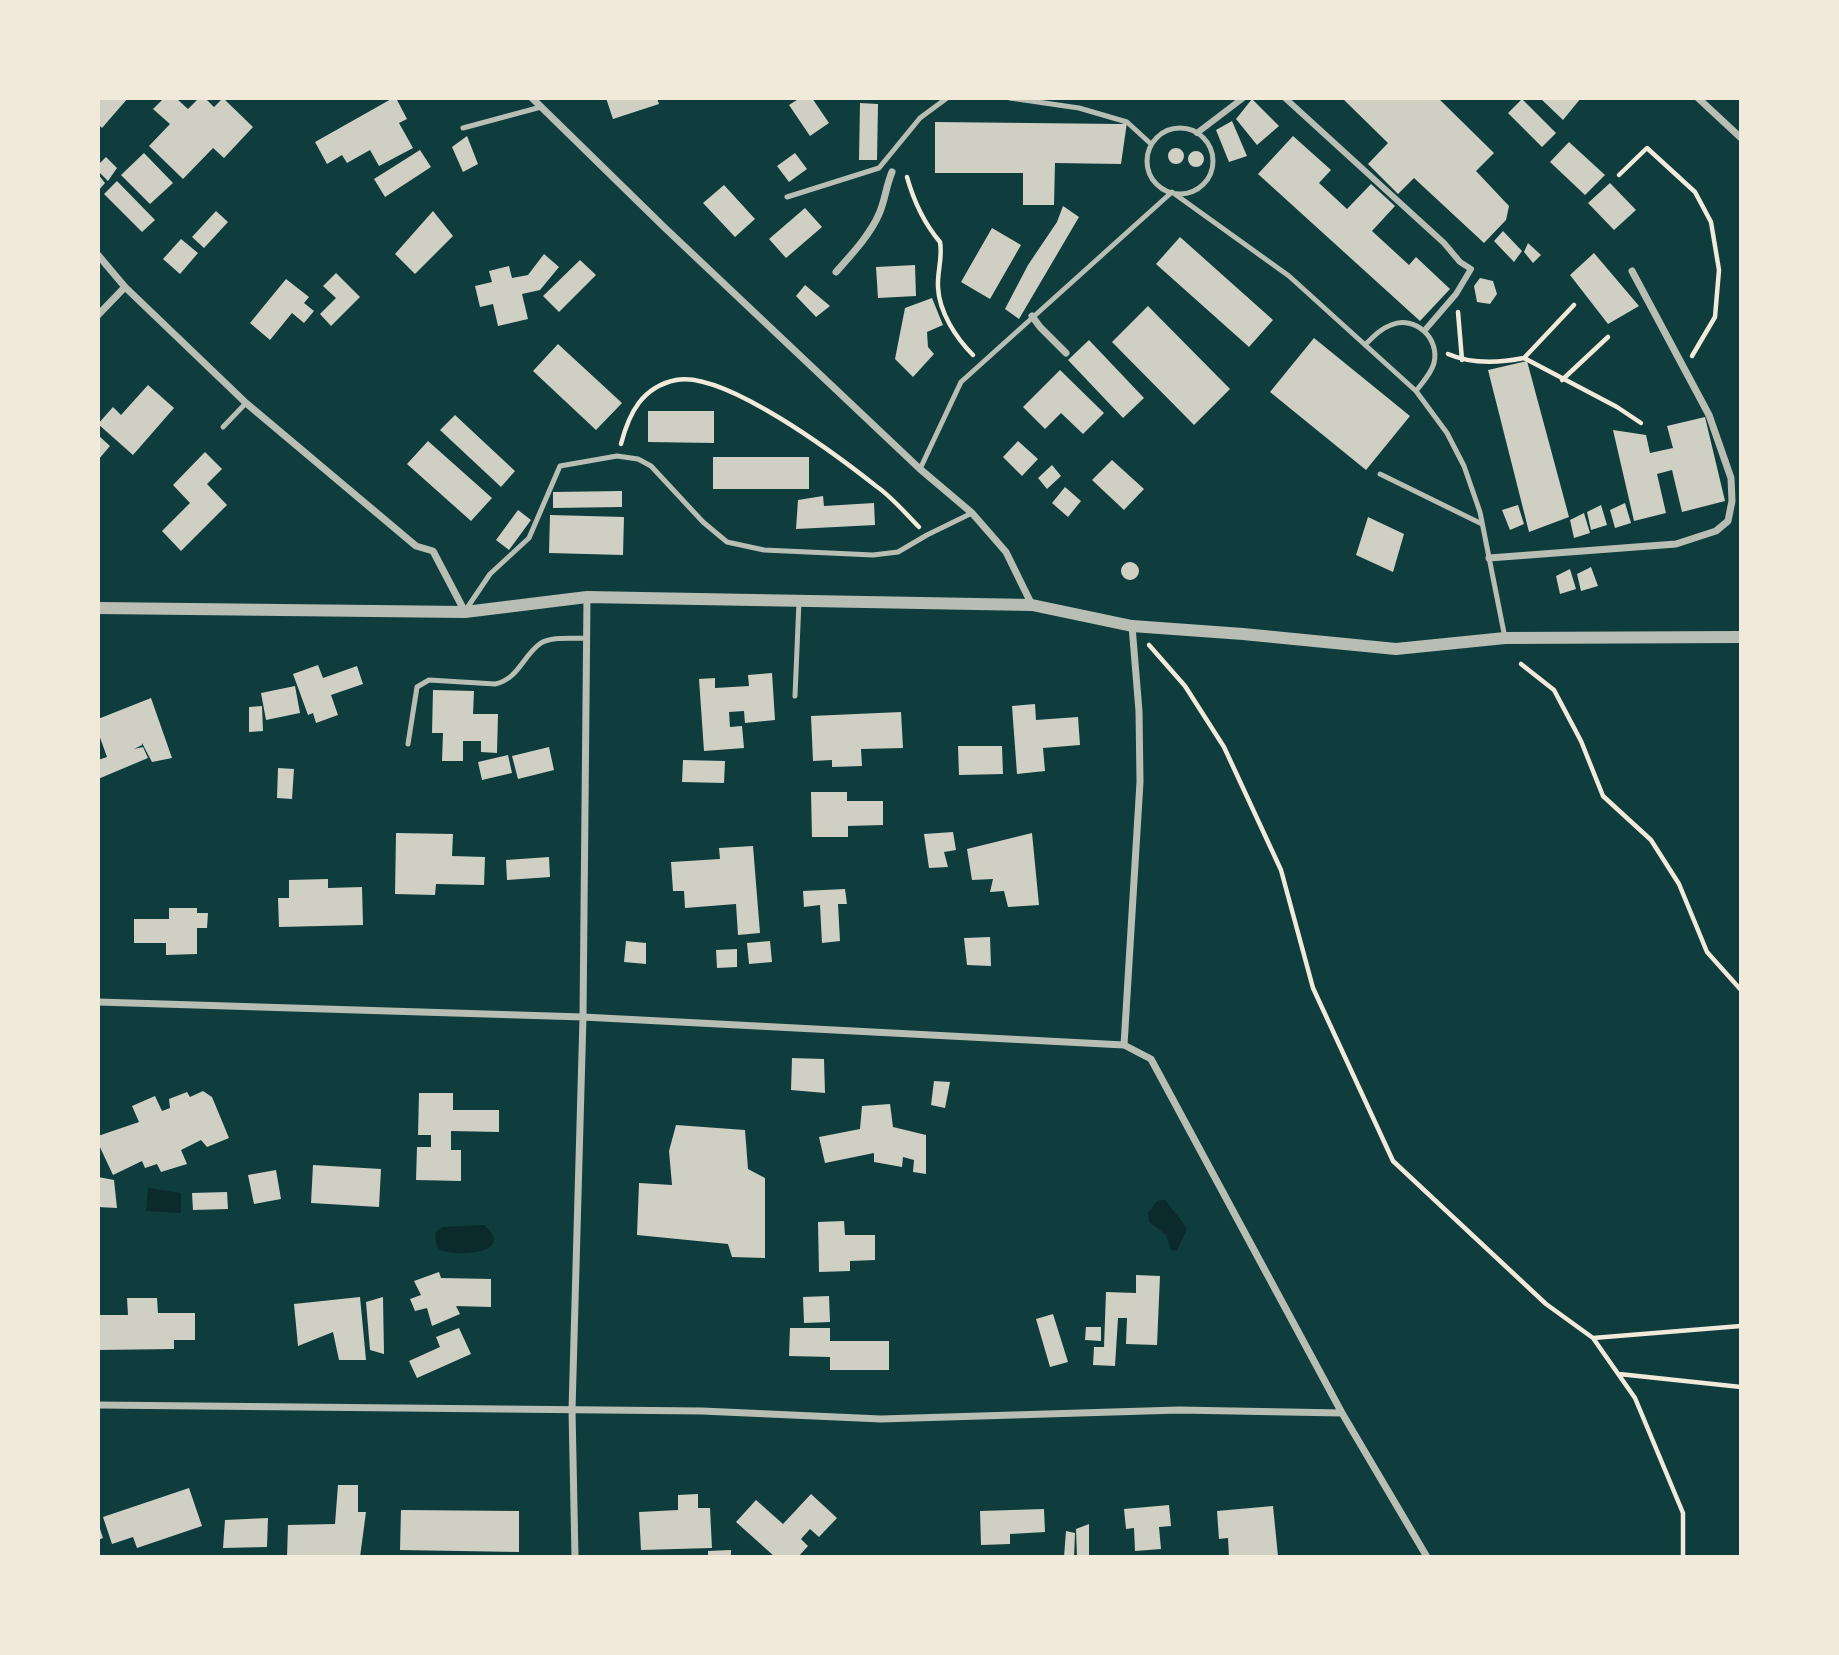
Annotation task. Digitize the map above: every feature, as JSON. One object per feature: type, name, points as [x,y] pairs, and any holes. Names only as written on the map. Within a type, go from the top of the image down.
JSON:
[{"type":"street","points":[[531,98],[920,469],[972,513],[1006,552],[1032,605]]},
{"type":"street","points":[[1197,133],[1243,98]]},
{"type":"street","points":[[1285,98],[1444,243],[1460,262],[1471,269],[1456,294],[1425,330]]},
{"type":"street","points":[[1698,98],[1741,138]]},
{"type":"street","points":[[836,272],[861,242],[879,214],[892,172]]},
{"type":"street","points":[[98,255],[125,287],[247,403],[416,546],[433,551],[465,612]]},
{"type":"street","points":[[1489,558],[1676,544],[1716,531],[1728,521],[1732,501],[1731,478],[1709,415],[1632,271]]},
{"type":"street","points":[[98,315],[125,287]]},
{"type":"street","points":[[1032,316],[1066,353]]},
{"type":"street","points":[[575,1557],[572,1410],[583,1017],[587,597]]},
{"type":"street","points":[[98,608],[465,612],[587,597],[1032,605],[1132,626],[1396,649],[1504,638],[1741,637]]},
{"type":"street","points":[[1125,1045],[1140,782],[1139,711],[1132,626]]},
{"type":"street","points":[[98,1002],[583,1017],[1125,1045],[1151,1059],[1342,1413],[1427,1557]]},
{"type":"street","points":[[98,1405],[702,1411],[881,1419],[1179,1410],[1342,1413]]},
{"type":"lane","points":[[787,197],[879,168],[920,118],[947,98]]},
{"type":"lane","points":[[1010,98],[1079,108],[1127,122],[1151,144]]},
{"type":"lane","points":[[463,128],[541,107]]},
{"type":"lane","points":[[1175,128],[1185,128],[1197,133],[1209,144],[1213,155],[1210,176],[1195,191],[1185,194],[1163,191],[1149,175],[1147,154],[1151,144],[1157,136],[1175,128]]},
{"type":"lane","points":[[920,469],[961,382],[1172,192]]},
{"type":"lane","points":[[1172,192],[1289,276],[1416,391],[1447,433],[1464,466],[1482,524],[1504,638]]},
{"type":"lane","points":[[1365,345],[1392,324],[1405,321],[1425,330],[1434,348],[1434,363],[1428,377],[1416,391]]},
{"type":"lane","points":[[223,427],[247,403]]},
{"type":"lane","points":[[465,612],[490,574],[529,538],[560,466],[617,456],[638,459],[651,466],[703,522],[727,542],[764,550],[873,555],[898,552],[972,513]]},
{"type":"lane","points":[[1380,474],[1482,524]]},
{"type":"lane","points":[[795,695],[799,601]]},
{"type":"lane","points":[[408,744],[417,687],[421,682],[503,682],[511,678],[540,644],[549,640],[586,638]]},
{"type":"path","points":[[1619,175],[1647,148],[1695,192],[1711,222],[1719,270],[1716,317],[1684,368]]},
{"type":"path","points":[[892,172],[906,176],[924,223],[940,242],[938,288],[942,304],[953,331],[981,362]]},
{"type":"path","points":[[1456,294],[1462,360]]},
{"type":"path","points":[[1434,348],[1462,360],[1504,362],[1524,358],[1574,305]]},
{"type":"path","points":[[1562,380],[1608,337]]},
{"type":"path","points":[[1524,358],[1617,407],[1641,423]]},
{"type":"path","points":[[617,456],[632,410],[644,395],[660,385],[679,379],[701,381],[732,391],[788,423],[878,487],[927,535]]},
{"type":"path","points":[[1132,626],[1185,686],[1224,747],[1281,870],[1313,988],[1393,1161],[1546,1304],[1593,1338],[1635,1398],[1683,1513],[1683,1557]]},
{"type":"path","points":[[1521,664],[1554,690],[1581,741],[1603,796],[1651,840],[1679,884],[1707,952],[1741,990]]},
{"type":"path","points":[[1593,1338],[1741,1326]]},
{"type":"path","points":[[1618,1374],[1741,1387]]},
{"type":"water","points":[[148,1188],[181,1193],[181,1213],[146,1211]]},
{"type":"water","points":[[1165,1200],[1187,1228],[1177,1251],[1171,1250],[1166,1235],[1149,1222],[1148,1213],[1157,1201]]},
{"type":"water","points":[[484,1225],[493,1235],[493,1243],[488,1248],[478,1252],[454,1253],[445,1252],[437,1246],[435,1233],[442,1227]]},
{"type":"building","points":[[102,98],[128,98],[102,128],[98,124],[98,103]]},
{"type":"building","points":[[164,98],[176,98],[188,109],[199,98],[205,98],[214,107],[223,98],[253,127],[224,158],[213,148],[183,179],[149,146],[170,124],[153,109]]},
{"type":"building","points":[[396,98],[407,119],[399,123],[413,148],[379,166],[370,150],[347,163],[342,155],[327,164],[315,142]]},
{"type":"building","points":[[606,98],[657,98],[659,104],[613,119]]},
{"type":"building","points":[[800,98],[812,98],[829,123],[810,136],[789,105]]},
{"type":"building","points":[[1342,98],[1438,98],[1494,153],[1476,171],[1509,206],[1506,220],[1484,243],[1414,178],[1398,194],[1368,164],[1388,143]]},
{"type":"building","points":[[1540,98],[1581,98],[1563,120]]},
{"type":"building","points":[[1252,99],[1279,126],[1257,145],[1236,119]]},
{"type":"building","points":[[1522,99],[1556,133],[1542,147],[1508,113]]},
{"type":"building","points":[[860,103],[878,104],[877,160],[859,160]]},
{"type":"building","points":[[1232,121],[1247,156],[1229,162],[1216,130]]},
{"type":"building","points":[[935,122],[1127,122],[1121,164],[1055,163],[1054,205],[1023,205],[1023,173],[935,173]]},
{"type":"building","points":[[467,136],[478,164],[463,172],[452,147]]},
{"type":"building","points":[[1293,136],[1331,170],[1319,183],[1347,209],[1371,184],[1395,206],[1372,231],[1409,265],[1416,257],[1450,289],[1420,321],[1258,174]]},
{"type":"building","points":[[1569,142],[1605,175],[1585,195],[1550,162]]},
{"type":"building","points":[[1173,148],[1179,148],[1184,156],[1182,162],[1173,164],[1168,159],[1168,153]]},
{"type":"building","points":[[420,150],[431,167],[385,197],[374,179]]},
{"type":"building","points":[[1193,151],[1199,151],[1204,159],[1202,165],[1193,167],[1188,162],[1188,156]]},
{"type":"building","points":[[144,153],[173,183],[150,204],[121,175]]},
{"type":"building","points":[[795,153],[807,169],[789,182],[777,166]]},
{"type":"building","points":[[106,157],[117,168],[108,181],[98,171],[98,165]]},
{"type":"building","points":[[98,174],[105,183],[98,191]]},
{"type":"building","points":[[117,181],[155,220],[142,232],[104,194]]},
{"type":"building","points":[[1610,183],[1636,210],[1614,230],[1588,203]]},
{"type":"building","points":[[724,185],[755,219],[735,237],[703,203]]},
{"type":"building","points":[[1063,206],[1079,217],[1019,319],[1005,309],[1028,265],[1057,222]]},
{"type":"building","points":[[805,208],[822,227],[786,258],[769,239]]},
{"type":"building","points":[[216,211],[228,222],[204,248],[192,237]]},
{"type":"building","points":[[433,211],[453,236],[415,274],[395,254]]},
{"type":"building","points":[[992,228],[1021,245],[990,299],[961,282]]},
{"type":"building","points":[[1503,231],[1522,251],[1514,262],[1494,241]]},
{"type":"building","points":[[1180,237],[1273,320],[1249,347],[1156,264]]},
{"type":"building","points":[[181,239],[198,253],[180,274],[163,259]]},
{"type":"building","points":[[1528,243],[1541,255],[1533,263],[1524,252]]},
{"type":"building","points":[[1594,253],[1639,306],[1608,324],[1570,275]]},
{"type":"building","points":[[544,254],[559,267],[540,290],[522,294],[528,319],[498,326],[493,304],[480,307],[475,286],[492,282],[489,271],[509,266],[512,278],[528,275]]},
{"type":"building","points":[[580,260],[596,275],[559,312],[543,296]]},
{"type":"building","points":[[915,265],[916,296],[878,298],[876,267]]},
{"type":"building","points":[[336,273],[360,297],[331,326],[320,314],[336,298],[323,286]]},
{"type":"building","points":[[1480,278],[1493,281],[1497,294],[1490,304],[1477,302],[1474,286]]},
{"type":"building","points":[[286,279],[309,297],[304,303],[314,311],[304,323],[292,313],[270,340],[250,323]]},
{"type":"building","points":[[805,285],[830,306],[816,317],[796,296]]},
{"type":"building","points":[[932,298],[943,325],[927,332],[928,347],[934,354],[913,377],[895,359],[905,308]]},
{"type":"building","points":[[1148,306],[1230,389],[1194,425],[1112,342]]},
{"type":"building","points":[[1314,338],[1410,416],[1366,470],[1270,392]]},
{"type":"building","points":[[1089,340],[1144,398],[1123,418],[1068,360]]},
{"type":"building","points":[[558,344],[622,403],[596,430],[533,371]]},
{"type":"building","points":[[1527,361],[1569,517],[1529,532],[1488,370]]},
{"type":"building","points":[[1060,370],[1104,413],[1083,434],[1061,413],[1045,429],[1023,407]]},
{"type":"building","points":[[148,385],[174,408],[133,455],[98,424],[113,407],[121,415]]},
{"type":"building","points":[[648,411],[714,411],[714,443],[648,442]]},
{"type":"building","points":[[455,415],[515,471],[501,487],[440,430]]},
{"type":"building","points":[[1705,417],[1725,501],[1682,512],[1672,470],[1657,474],[1666,513],[1634,521],[1613,430],[1646,435],[1650,453],[1673,448],[1667,426]]},
{"type":"building","points":[[98,435],[110,446],[98,460]]},
{"type":"building","points":[[428,441],[492,498],[471,521],[407,464]]},
{"type":"building","points":[[1018,441],[1038,459],[1022,476],[1003,457]]},
{"type":"building","points":[[205,452],[222,469],[207,484],[227,505],[181,551],[162,531],[190,503],[173,485]]},
{"type":"building","points":[[713,457],[809,457],[809,489],[713,489]]},
{"type":"building","points":[[1112,460],[1144,489],[1124,510],[1092,480]]},
{"type":"building","points":[[1052,465],[1061,476],[1047,489],[1038,478]]},
{"type":"building","points":[[1065,487],[1081,501],[1068,517],[1052,503]]},
{"type":"building","points":[[622,491],[622,507],[553,508],[553,492]]},
{"type":"building","points":[[823,496],[824,506],[874,503],[875,525],[796,529],[798,500]]},
{"type":"building","points":[[1625,503],[1631,523],[1615,528],[1610,510]]},
{"type":"building","points":[[1518,505],[1524,524],[1510,530],[1502,510]]},
{"type":"building","points":[[1601,505],[1607,525],[1591,530],[1587,512]]},
{"type":"building","points":[[518,510],[531,520],[509,550],[496,540]]},
{"type":"building","points":[[1584,513],[1590,533],[1574,538],[1570,520]]},
{"type":"building","points":[[550,515],[624,517],[623,555],[549,553]]},
{"type":"building","points":[[1368,517],[1404,534],[1393,572],[1356,555]]},
{"type":"building","points":[[1126,562],[1134,562],[1139,571],[1137,578],[1126,580],[1121,575],[1121,567]]},
{"type":"building","points":[[1591,567],[1598,586],[1581,591],[1577,574]]},
{"type":"building","points":[[1570,569],[1576,589],[1560,594],[1556,576]]},
{"type":"building","points":[[318,665],[323,678],[357,666],[363,684],[331,695],[338,715],[316,723],[313,713],[308,715],[293,674]]},
{"type":"building","points":[[772,673],[775,720],[745,723],[744,711],[729,712],[730,727],[742,726],[744,748],[704,751],[699,679],[715,678],[715,688],[749,686],[748,675]]},
{"type":"building","points":[[295,686],[300,713],[266,720],[261,693]]},
{"type":"building","points":[[433,690],[474,691],[473,714],[498,714],[497,753],[481,752],[481,741],[463,741],[463,761],[442,761],[443,733],[432,733]]},
{"type":"building","points":[[151,698],[172,758],[152,762],[142,743],[134,749],[143,747],[148,758],[98,779],[98,760],[107,757],[98,732],[98,719]]},
{"type":"building","points":[[1035,704],[1036,720],[1078,717],[1080,745],[1043,748],[1045,771],[1017,774],[1012,706]]},
{"type":"building","points":[[262,706],[263,731],[249,732],[249,707]]},
{"type":"building","points":[[901,712],[903,748],[861,749],[862,766],[832,767],[832,760],[813,761],[811,716]]},
{"type":"building","points":[[958,746],[1002,746],[1003,774],[959,775]]},
{"type":"building","points":[[549,747],[554,770],[518,779],[512,756]]},
{"type":"building","points":[[508,755],[512,773],[482,780],[478,762]]},
{"type":"building","points":[[683,760],[725,761],[724,783],[682,782]]},
{"type":"building","points":[[278,768],[294,769],[292,799],[277,798]]},
{"type":"building","points":[[811,792],[847,792],[847,801],[883,801],[883,825],[848,826],[848,837],[812,837]]},
{"type":"building","points":[[953,832],[956,850],[944,852],[948,867],[929,868],[924,834]]},
{"type":"building","points":[[396,833],[453,834],[452,856],[485,857],[484,885],[436,884],[435,895],[395,894]]},
{"type":"building","points":[[1032,833],[1039,905],[1008,907],[1004,891],[990,892],[993,879],[972,880],[967,849]]},
{"type":"building","points":[[753,846],[760,933],[738,935],[736,904],[685,908],[684,891],[673,891],[671,862],[720,859],[719,848]]},
{"type":"building","points":[[549,857],[550,877],[507,880],[506,860]]},
{"type":"building","points":[[328,879],[328,888],[362,887],[363,925],[279,927],[278,898],[289,898],[289,880]]},
{"type":"building","points":[[845,889],[847,904],[838,904],[840,941],[822,943],[820,905],[804,907],[803,891]]},
{"type":"building","points":[[169,908],[197,908],[197,913],[208,913],[207,928],[197,928],[197,954],[166,955],[166,943],[134,943],[134,919],[169,919]]},
{"type":"building","points":[[990,937],[991,966],[967,965],[964,938]]},
{"type":"building","points":[[626,941],[646,943],[646,964],[624,962]]},
{"type":"building","points":[[770,941],[772,962],[749,964],[747,943]]},
{"type":"building","points":[[737,949],[737,967],[717,968],[716,950]]},
{"type":"building","points":[[792,1058],[824,1059],[825,1093],[791,1090]]},
{"type":"building","points":[[934,1081],[950,1082],[945,1108],[931,1105]]},
{"type":"building","points":[[203,1091],[212,1097],[229,1138],[207,1147],[201,1140],[181,1150],[187,1164],[161,1172],[157,1164],[145,1168],[142,1161],[113,1175],[98,1143],[98,1136],[139,1122],[132,1106],[155,1096],[162,1111],[170,1108],[169,1099],[187,1092],[190,1097]]},
{"type":"building","points":[[419,1093],[453,1093],[453,1110],[499,1110],[499,1132],[451,1131],[451,1150],[461,1150],[461,1181],[416,1180],[417,1147],[431,1147],[431,1135],[418,1135]]},
{"type":"building","points":[[890,1104],[893,1127],[926,1135],[926,1174],[913,1172],[914,1160],[903,1157],[902,1167],[874,1162],[874,1153],[825,1163],[819,1137],[860,1129],[862,1106]]},
{"type":"building","points":[[676,1125],[745,1130],[748,1169],[765,1178],[765,1258],[732,1257],[728,1244],[637,1235],[639,1183],[672,1185],[669,1151]]},
{"type":"building","points":[[313,1165],[381,1169],[379,1207],[311,1203]]},
{"type":"building","points":[[276,1170],[281,1199],[254,1204],[248,1175]]},
{"type":"building","points":[[98,1177],[114,1180],[117,1208],[98,1207]]},
{"type":"building","points":[[227,1192],[228,1209],[193,1210],[192,1193]]},
{"type":"building","points":[[844,1221],[845,1235],[875,1235],[875,1260],[850,1261],[850,1271],[819,1272],[818,1222]]},
{"type":"building","points":[[439,1272],[441,1278],[491,1279],[491,1307],[456,1306],[460,1314],[432,1326],[427,1308],[415,1311],[410,1299],[421,1295],[414,1281]]},
{"type":"building","points":[[1136,1275],[1160,1276],[1157,1345],[1126,1344],[1127,1318],[1118,1318],[1115,1366],[1093,1365],[1094,1347],[1104,1347],[1106,1292],[1136,1293]]},
{"type":"building","points":[[829,1296],[830,1322],[804,1323],[803,1297]]},
{"type":"building","points":[[360,1297],[366,1360],[339,1360],[333,1332],[298,1346],[294,1304]]},
{"type":"building","points":[[383,1297],[384,1354],[370,1350],[366,1302]]},
{"type":"building","points":[[127,1298],[157,1298],[158,1313],[195,1313],[195,1340],[174,1340],[174,1349],[98,1350],[98,1315],[128,1315]]},
{"type":"building","points":[[1053,1314],[1068,1362],[1050,1367],[1036,1319]]},
{"type":"building","points":[[1086,1327],[1101,1327],[1101,1341],[1085,1340]]},
{"type":"building","points":[[459,1328],[471,1354],[417,1378],[409,1361],[440,1347],[436,1337]]},
{"type":"building","points":[[790,1328],[830,1328],[830,1341],[889,1341],[889,1370],[830,1370],[830,1357],[789,1356]]},
{"type":"building","points":[[338,1485],[358,1485],[358,1512],[366,1512],[360,1557],[287,1557],[288,1525],[335,1524]]},
{"type":"building","points":[[189,1488],[202,1526],[137,1548],[133,1537],[112,1544],[103,1517]]},
{"type":"building","points":[[698,1494],[698,1508],[710,1508],[712,1548],[641,1550],[639,1512],[678,1510],[678,1495]]},
{"type":"building","points":[[811,1494],[837,1518],[819,1537],[810,1529],[801,1539],[808,1546],[798,1557],[775,1557],[736,1522],[756,1500],[783,1524]]},
{"type":"building","points":[[1169,1505],[1171,1526],[1159,1527],[1161,1549],[1135,1551],[1134,1528],[1126,1529],[1124,1509]]},
{"type":"building","points":[[1273,1506],[1278,1556],[1229,1557],[1228,1538],[1219,1539],[1217,1511]]},
{"type":"building","points":[[1044,1509],[1045,1532],[1010,1534],[1010,1544],[981,1545],[980,1511]]},
{"type":"building","points":[[401,1510],[519,1511],[519,1552],[400,1550]]},
{"type":"building","points":[[268,1518],[267,1547],[223,1548],[225,1520]]},
{"type":"building","points":[[98,1523],[103,1538],[98,1540]]},
{"type":"building","points":[[1089,1524],[1089,1557],[1077,1557],[1076,1529]]},
{"type":"building","points":[[1066,1531],[1075,1533],[1074,1557],[1064,1557]]},
{"type":"building","points":[[731,1550],[731,1557],[708,1557],[708,1551]]}]
